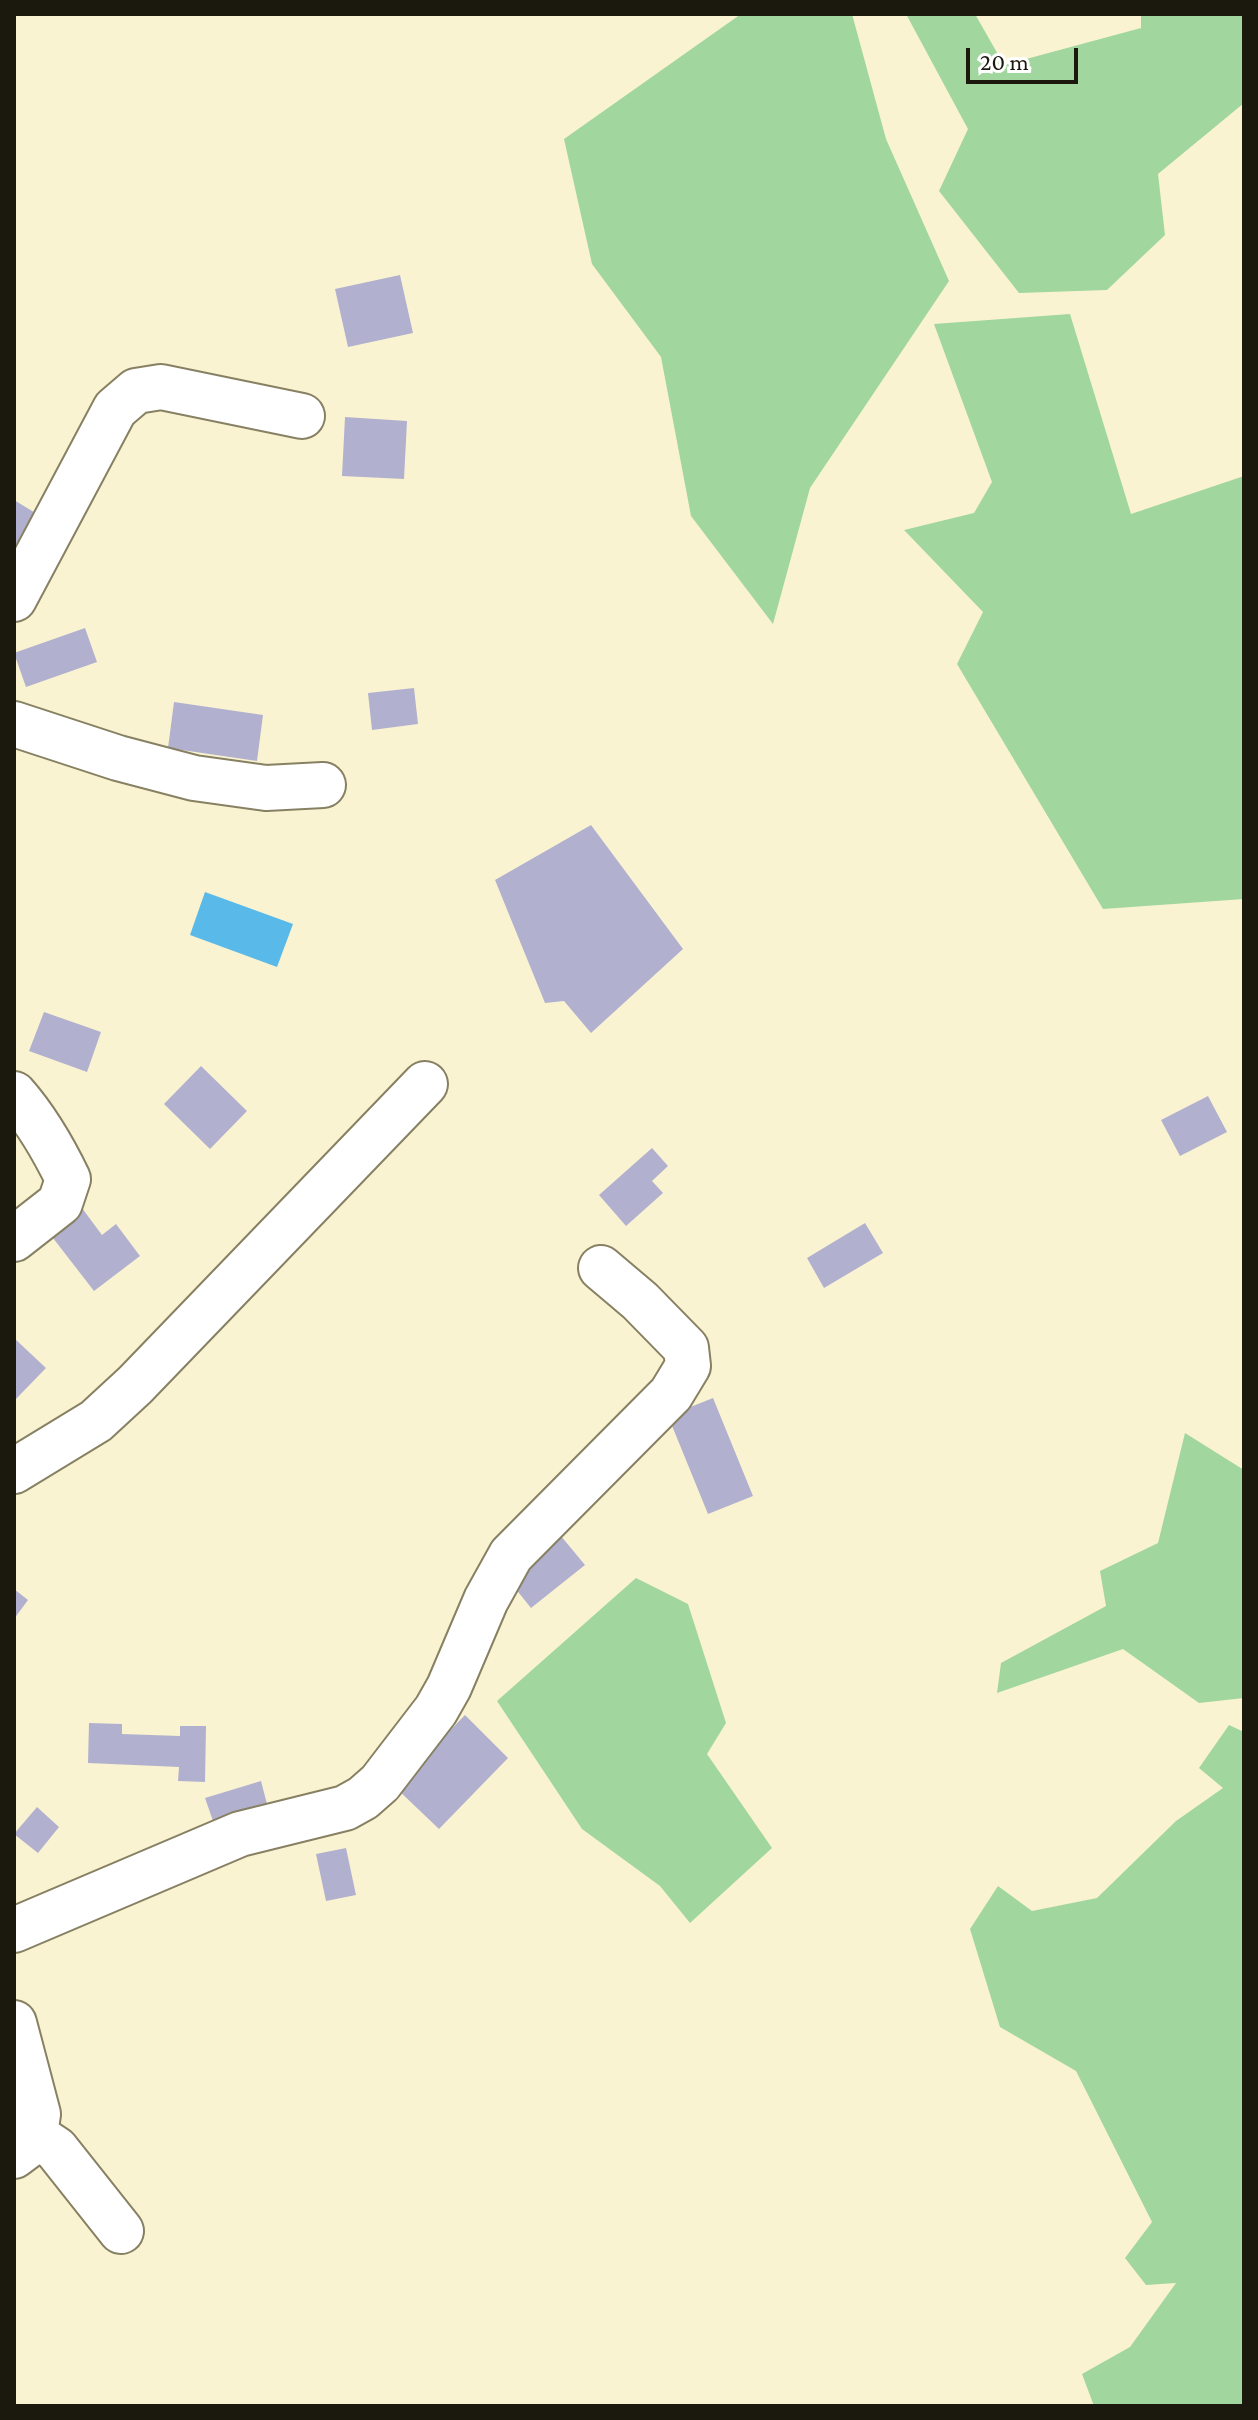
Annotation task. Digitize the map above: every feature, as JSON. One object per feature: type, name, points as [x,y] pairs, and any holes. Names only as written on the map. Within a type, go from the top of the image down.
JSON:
[{"type":"street","points":[[14,599],[115,409],[136,391],[161,387],[302,416]]},
{"type":"street","points":[[14,724],[118,758],[194,778],[266,788],[323,785]]},
{"type":"street","points":[[14,1471],[96,1421],[135,1385],[425,1084]]},
{"type":"street","points":[[14,1094],[34,1116],[68,1179],[60,1203],[14,1239]]},
{"type":"street","points":[[14,1930],[240,1834],[345,1808],[380,1783],[436,1710],[486,1600],[511,1555],[671,1394],[688,1366],[686,1348],[640,1301],[601,1268]]},
{"type":"street","points":[[14,2023],[38,2114],[24,2148]]},
{"type":"street","points":[[24,2148],[47,2143],[56,2149],[121,2231]]},
{"type":"green space","points":[[741,14],[852,14],[886,139],[949,281],[810,488],[773,624],[691,516],[661,357],[592,264],[564,139]]},
{"type":"green space","points":[[906,14],[975,14],[1004,65],[1141,28],[1141,14],[1244,14],[1244,103],[1158,174],[1165,235],[1107,290],[1019,293],[939,191],[968,129]]},
{"type":"green space","points":[[1070,314],[1131,514],[1244,476],[1244,899],[1103,909],[957,664],[983,612],[904,530],[974,513],[992,482],[934,324]]},
{"type":"green space","points":[[1185,1433],[1244,1470],[1244,1698],[1199,1703],[1123,1649],[997,1693],[1001,1663],[1106,1606],[1100,1571],[1158,1543]]},
{"type":"green space","points":[[636,1578],[688,1604],[726,1723],[707,1754],[772,1848],[690,1923],[660,1886],[582,1829],[497,1701]]},
{"type":"green space","points":[[1229,1725],[1244,1732],[1244,2406],[1094,2406],[1082,2374],[1130,2347],[1176,2283],[1146,2285],[1125,2258],[1152,2222],[1076,2071],[1000,2027],[970,1929],[998,1886],[1032,1911],[1097,1898],[1176,1821],[1223,1788],[1199,1768]]},
{"type":"water","points":[[205,892],[293,924],[277,967],[190,935]]},
{"type":"building","points":[[400,275],[413,333],[348,347],[335,289]]},
{"type":"building","points":[[345,417],[407,421],[404,479],[342,476]]},
{"type":"building","points":[[14,500],[37,514],[14,552]]},
{"type":"building","points":[[85,628],[97,662],[26,687],[14,653]]},
{"type":"building","points":[[414,688],[418,724],[372,730],[368,693]]},
{"type":"building","points":[[174,702],[263,715],[257,761],[168,748]]},
{"type":"building","points":[[591,825],[683,949],[591,1033],[564,1001],[545,1003],[495,880]]},
{"type":"building","points":[[44,1012],[101,1032],[87,1072],[29,1051]]},
{"type":"building","points":[[201,1066],[247,1111],[210,1149],[164,1104]]},
{"type":"building","points":[[1208,1096],[1227,1132],[1180,1156],[1161,1120]]},
{"type":"building","points":[[652,1148],[668,1166],[652,1181],[663,1193],[626,1226],[599,1195]]},
{"type":"building","points":[[79,1204],[102,1235],[116,1224],[140,1256],[94,1291],[46,1229]]},
{"type":"building","points":[[865,1223],[883,1253],[824,1288],[807,1258]]},
{"type":"building","points":[[14,1338],[46,1368],[14,1401]]},
{"type":"building","points":[[713,1398],[753,1496],[708,1514],[668,1416]]},
{"type":"building","points":[[561,1536],[585,1565],[531,1608],[507,1578]]},
{"type":"building","points":[[14,1589],[28,1600],[14,1619]]},
{"type":"building","points":[[465,1715],[508,1758],[439,1829],[395,1787]]},
{"type":"building","points":[[89,1723],[122,1724],[122,1734],[180,1736],[180,1726],[206,1726],[205,1782],[178,1781],[179,1767],[88,1763]]},
{"type":"building","points":[[261,1781],[267,1804],[213,1821],[205,1798]]},
{"type":"building","points":[[37,1807],[59,1827],[38,1853],[14,1834]]},
{"type":"building","points":[[346,1848],[356,1895],[326,1901],[316,1854]]}]
